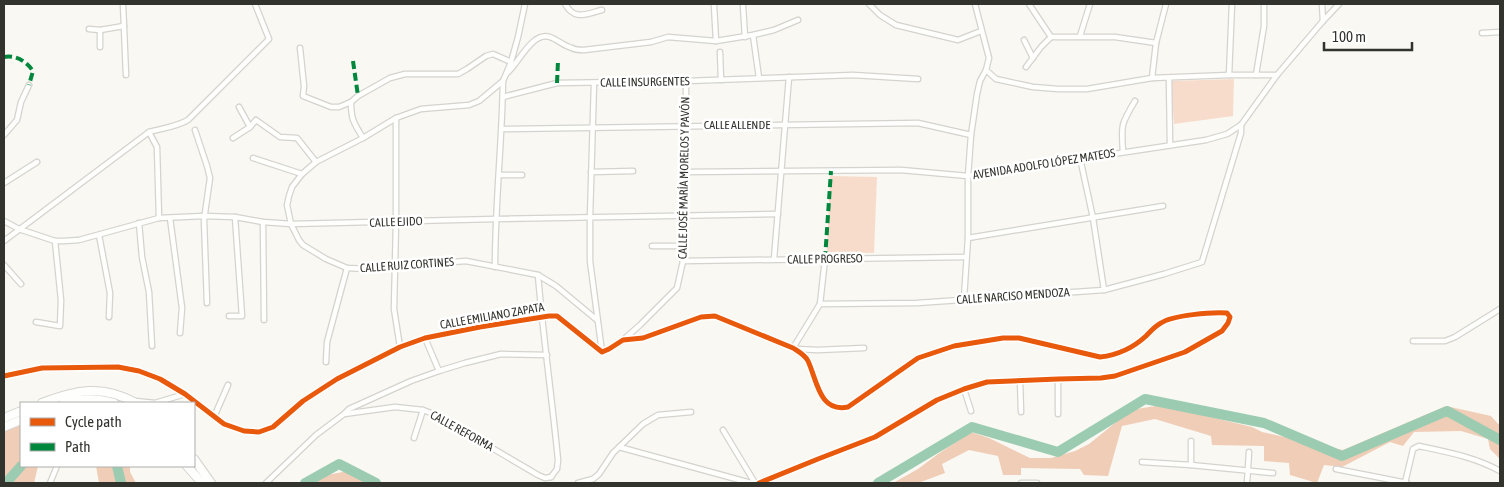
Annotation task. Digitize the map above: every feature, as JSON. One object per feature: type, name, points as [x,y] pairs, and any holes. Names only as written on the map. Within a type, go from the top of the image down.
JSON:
[{"type":"main road","points":[[45,402],[65,394],[82,391],[107,392],[133,402]]},
{"type":"main road","points":[[70,402],[88,399],[110,402]]},
{"type":"main road","points":[[4,418],[20,411]]},
{"type":"main road","points":[[4,427],[20,420]]},
{"type":"main road","points":[[195,461],[211,483]]},
{"type":"main road","points":[[189,467],[202,483]]},
{"type":"street","points":[[123,4],[126,75]]},
{"type":"street","points":[[4,241],[149,132],[165,127],[179,126],[188,120],[269,39],[255,4]]},
{"type":"street","points":[[495,267],[495,219],[502,129],[503,81],[511,62],[525,4]]},
{"type":"street","points":[[565,4],[570,12],[578,15],[602,10]]},
{"type":"street","points":[[869,4],[880,15],[896,25],[958,40],[981,31]]},
{"type":"street","points":[[964,298],[971,135],[977,94],[989,58],[975,4]]},
{"type":"street","points":[[1029,4],[1051,37]]},
{"type":"street","points":[[1080,36],[1090,4]]},
{"type":"street","points":[[1152,78],[1156,43],[1166,4]]},
{"type":"street","points":[[1229,75],[1232,4]]},
{"type":"street","points":[[1256,75],[1264,26],[1264,4]]},
{"type":"street","points":[[1322,4],[1323,21]]},
{"type":"street","name":"AVENIDA ADOLFO LÓPEZ MATEOS","points":[[686,172],[901,170],[968,176],[1206,140],[1227,134],[1241,125],[1278,75],[1339,4]]},
{"type":"street","points":[[714,5],[716,41]]},
{"type":"street","points":[[743,6],[745,37]]},
{"type":"street","points":[[506,74],[514,68],[532,42],[540,37],[549,37],[572,49],[584,50],[651,42],[668,37],[716,41],[745,37],[774,30],[798,20]]},
{"type":"street","points":[[89,29],[100,30],[124,26]]},
{"type":"street","points":[[100,30],[100,46]]},
{"type":"street","points":[[1482,33],[1500,32]]},
{"type":"street","points":[[754,35],[758,78]]},
{"type":"street","points":[[1026,68],[1041,47],[1051,37],[1115,37],[1156,43]]},
{"type":"street","points":[[1024,40],[1033,58]]},
{"type":"street","points":[[300,48],[304,86],[303,96],[330,107],[339,107],[351,102],[390,78],[404,74],[458,74],[486,56],[493,54],[511,62]]},
{"type":"street","points":[[720,52],[721,80]]},
{"type":"street","points":[[986,70],[996,79],[1034,87],[1058,89],[1087,89],[1152,78],[1278,75]]},
{"type":"street","name":"CALLE INSURGENTES","points":[[503,97],[557,83],[853,75],[918,79]]},
{"type":"street","points":[[774,259],[790,77]]},
{"type":"street","points":[[1169,78],[1170,145]]},
{"type":"street","name":"CALLE RUIZ CORTINES","points":[[503,81],[479,101],[469,105],[421,109],[396,118],[363,138],[316,162],[302,174],[292,187],[287,205],[291,224],[303,245],[326,259],[347,268],[368,270],[395,266],[466,261],[538,275],[556,286],[597,320]]},
{"type":"street","name":"CALLE JOSÉ MARÍA MORELOS Y PAVÓN","points":[[623,340],[677,288],[684,246],[687,126],[686,81]]},
{"type":"street","points":[[594,83],[590,261],[602,352],[623,340],[644,338],[701,317],[715,316],[802,354],[807,360],[817,387],[826,402],[832,407],[840,408],[848,407],[918,358],[954,346],[1003,338],[1019,338],[1100,356],[1113,355],[1137,344],[1161,322],[1185,316],[1215,312],[1226,313],[1230,317],[1222,331],[1185,352],[1115,376],[988,382],[964,389],[937,400],[875,437],[760,483]]},
{"type":"street","points":[[4,136],[17,120],[21,102],[29,86]]},
{"type":"street","points":[[1123,152],[1121,130],[1123,121],[1135,100]]},
{"type":"street","points":[[351,102],[353,123],[363,138]]},
{"type":"street","points":[[239,107],[250,128]]},
{"type":"street","points":[[396,118],[394,309],[400,347]]},
{"type":"street","points":[[233,138],[250,128],[256,120],[280,137],[297,138],[316,162]]},
{"type":"street","name":"CALLE ALLENDE","points":[[502,129],[918,123],[971,135]]},
{"type":"street","name":"CALLE NARCISO MENDOZA","points":[[820,304],[917,303],[964,298],[1104,290],[1202,262],[1241,134],[1241,125]]},
{"type":"street","points":[[195,130],[208,166],[210,178],[204,216],[208,303]]},
{"type":"street","points":[[149,132],[157,148],[159,218]]},
{"type":"street","points":[[253,158],[302,174]]},
{"type":"street","points":[[1080,158],[1093,218],[1104,290]]},
{"type":"street","points":[[4,182],[37,162]]},
{"type":"street","points":[[591,172],[633,171]]},
{"type":"street","points":[[499,175],[522,175]]},
{"type":"street","points":[[968,238],[1163,206]]},
{"type":"street","name":"CALLE EJIDO","points":[[4,221],[19,229],[55,241],[80,240],[159,218],[204,216],[235,217],[291,224],[778,214]]},
{"type":"street","points":[[229,316],[242,316],[235,217]]},
{"type":"street","points":[[170,218],[182,308],[180,332]]},
{"type":"street","points":[[263,222],[264,320]]},
{"type":"street","points":[[139,223],[148,292],[152,346]]},
{"type":"street","points":[[99,235],[110,293],[109,317]]},
{"type":"street","points":[[36,322],[60,326],[61,300],[55,241]]},
{"type":"street","points":[[652,246],[684,246]]},
{"type":"street","name":"CALLE PROGRESO","points":[[683,261],[966,257]]},
{"type":"street","points":[[794,349],[820,304],[825,259]]},
{"type":"street","points":[[4,265],[22,284]]},
{"type":"street","points":[[326,362],[327,342],[347,268]]},
{"type":"street","points":[[538,275],[558,460],[557,470],[551,477],[553,483]]},
{"type":"street","points":[[1413,341],[1445,341],[1455,337],[1500,309]]},
{"type":"street","name":"CALLE EMILIANO ZAPATA","points":[[4,376],[42,368],[118,367],[139,371],[160,379],[185,394],[224,424],[244,431],[259,432],[274,427],[304,401],[337,380],[400,347],[425,338],[480,327],[557,316],[602,352]]},
{"type":"street","points":[[425,338],[439,371]]},
{"type":"street","points":[[794,349],[864,348]]},
{"type":"street","points":[[344,414],[358,405],[439,371],[501,354],[547,355]]},
{"type":"street","points":[[1058,379],[1058,414]]},
{"type":"street","points":[[1020,380],[1021,412]]},
{"type":"street","points":[[214,417],[228,385]]},
{"type":"street","points":[[964,389],[971,411]]},
{"type":"street","points":[[158,402],[185,394]]},
{"type":"street","name":"CALLE REFORMA","points":[[266,483],[316,435],[344,414],[395,407],[423,410],[436,415],[538,476],[551,477]]},
{"type":"street","points":[[414,438],[423,410]]},
{"type":"street","points":[[578,483],[593,479],[599,474],[613,453],[643,424],[658,415],[691,412]]},
{"type":"street","points":[[723,430],[755,483]]},
{"type":"street","points":[[1191,441],[1192,465]]},
{"type":"street","points":[[1336,469],[1406,483],[1415,447],[1418,446],[1460,455],[1486,463],[1500,471]]},
{"type":"street","points":[[619,448],[751,483]]},
{"type":"street","points":[[1247,483],[1249,452]]},
{"type":"street","points":[[1142,462],[1273,473]]},
{"type":"street","points":[[50,483],[57,467]]},
{"type":"street","points":[[1021,483],[1037,483]]},
{"type":"shaded area","points":[[1234,79],[1233,116],[1174,124],[1171,81]]},
{"type":"shaded area","points":[[830,176],[877,177],[874,253],[827,252]]},
{"type":"shaded area","points":[[1156,406],[1169,407],[1252,427],[1262,432],[1343,450],[1446,406],[1491,416],[1500,426],[1500,459],[1490,449],[1488,439],[1461,431],[1414,432],[1403,446],[1390,442],[1342,467],[1324,465],[1317,483],[1290,475],[1289,463],[1264,461],[1264,446],[1212,445],[1211,436],[1155,419],[1122,426],[1108,476],[1084,475],[1080,469],[1021,468],[1021,475],[1003,475],[998,456],[969,450],[942,464],[945,473],[918,483],[893,483],[918,469],[971,432],[989,438],[1030,458],[1051,458],[1075,451],[1089,444],[1120,419],[1136,409]]},
{"type":"shaded area","points":[[20,420],[20,467],[38,467],[34,483],[4,483],[4,427]]},
{"type":"shaded area","points":[[96,467],[130,467],[130,472],[136,483],[99,483]]},
{"type":"shaded area","points":[[348,471],[371,477],[381,483],[308,483],[322,476]]},
{"type":"waterway","points":[[878,483],[972,427],[1058,452],[1145,399],[1264,423],[1342,456],[1447,411],[1500,440]]},
{"type":"waterway","points":[[305,483],[339,464],[376,483]]},
{"type":"waterway","points":[[6,483],[20,467]]},
{"type":"waterway","points":[[117,467],[121,483]]},
{"type":"marked path","points":[[4,57],[17,58],[30,67],[33,71],[29,85]]},
{"type":"marked path","points":[[353,61],[358,96]]},
{"type":"marked path","points":[[557,83],[558,61]]},
{"type":"marked path","points":[[825,259],[831,171]]},
{"type":"cycle path","points":[[4,376],[42,368],[118,367],[139,371],[160,379],[185,394],[224,424],[244,431],[259,432],[273,427],[303,401],[337,379],[400,347],[425,338],[480,327],[557,316],[602,352],[623,340],[643,338],[701,317],[715,316],[793,348],[802,354],[808,361],[820,393],[825,400],[838,408],[848,407],[918,358],[954,346],[1003,338],[1019,338],[1100,357],[1113,355],[1130,348],[1167,320],[1212,313],[1227,313],[1230,317],[1222,331],[1185,352],[1115,376],[987,382],[964,389],[937,400],[875,437],[759,483]]}]
